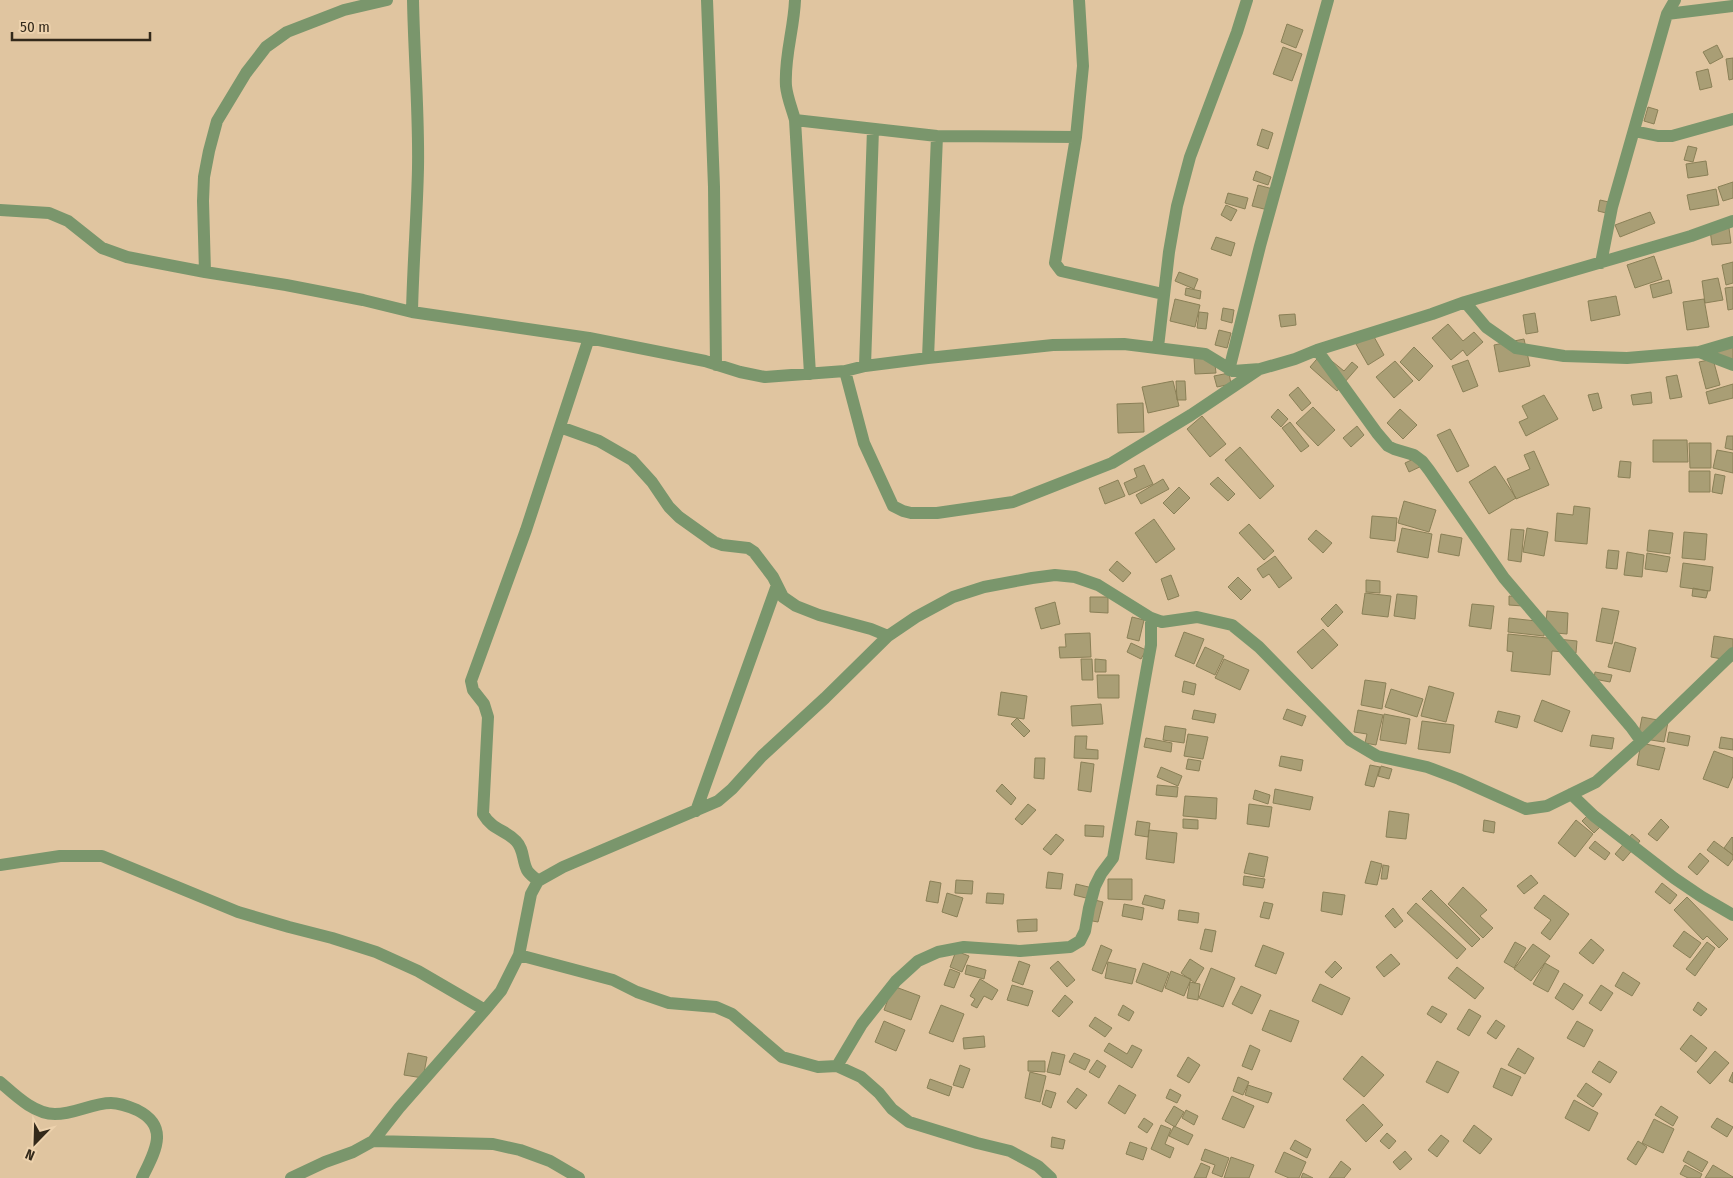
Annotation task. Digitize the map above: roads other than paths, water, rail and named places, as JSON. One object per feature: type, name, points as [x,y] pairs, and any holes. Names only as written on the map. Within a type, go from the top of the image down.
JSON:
[{"type":"street","points":[[205,272],[203,201],[204,176],[209,151],[217,121],[246,74],[266,47],[286,32],[344,10],[387,0]]},
{"type":"street","points":[[412,312],[418,168],[413,0]]},
{"type":"street","points":[[707,0],[714,187],[716,365]]},
{"type":"street","points":[[795,0],[794,18],[788,48],[786,86],[795,120],[810,374]]},
{"type":"street","points":[[1079,0],[1083,66],[1076,137],[1055,263],[1061,271],[1163,294]]},
{"type":"street","points":[[1158,347],[1163,294],[1177,206],[1190,157],[1237,32],[1247,0]]},
{"type":"street","points":[[1229,370],[1262,237],[1328,0]]},
{"type":"street","points":[[1601,263],[1612,207],[1668,14],[1674,0]]},
{"type":"street","points":[[1668,14],[1733,6]]},
{"type":"street","points":[[1634,131],[1658,136],[1672,136],[1733,118]]},
{"type":"street","points":[[795,120],[937,136],[1076,137]]},
{"type":"street","points":[[865,366],[873,129]]},
{"type":"street","points":[[928,358],[937,136]]},
{"type":"street","points":[[0,210],[49,213],[68,221],[102,248],[128,257],[205,272],[286,284],[412,312],[589,338],[765,377],[845,371],[865,366],[928,358],[1053,345],[1124,344],[1158,347],[1205,354],[1233,371],[1260,369],[1465,302],[1691,236],[1733,221]]},
{"type":"street","points":[[1465,302],[1486,327],[1516,348],[1564,356],[1627,358],[1699,352],[1733,342]]},
{"type":"street","points":[[538,881],[527,870],[522,848],[515,839],[488,822],[484,814],[488,717],[484,704],[473,690],[471,680],[526,530],[589,338]]},
{"type":"street","points":[[1317,350],[1388,446],[1414,455],[1422,461],[1504,578],[1641,741]]},
{"type":"street","points":[[1699,352],[1733,365]]},
{"type":"street","points":[[845,371],[864,443],[893,506],[902,512],[937,513],[1014,502],[1112,463],[1192,415],[1260,369]]},
{"type":"street","points":[[560,427],[599,441],[632,460],[652,482],[669,507],[679,517],[714,542],[722,545],[748,548],[754,552],[783,597],[796,606],[888,636]]},
{"type":"street","points":[[291,1178],[325,1162],[353,1152],[373,1141],[399,1108],[501,991],[519,955],[530,894],[538,881],[563,867],[718,801],[732,789],[762,756],[888,636],[916,617],[953,597],[984,587],[1055,575],[1075,577],[1098,585],[1151,618],[1162,622],[1197,617],[1232,625],[1259,647],[1350,740],[1377,756],[1426,767],[1459,779],[1526,809],[1547,806],[1596,782],[1733,654]]},
{"type":"street","points":[[696,811],[777,585]]},
{"type":"street","points":[[837,1066],[862,1024],[896,981],[918,961],[938,952],[964,947],[1020,951],[1070,947],[1080,941],[1085,931],[1095,886],[1113,858],[1151,645],[1151,618]]},
{"type":"street","points":[[1571,794],[1594,816],[1674,878],[1702,897],[1733,914]]},
{"type":"street","points":[[0,865],[60,856],[102,856],[238,912],[376,952],[418,970],[485,1010]]},
{"type":"street","points":[[519,955],[613,980],[637,992],[669,1003],[716,1007],[732,1014],[782,1057],[818,1066],[837,1066],[861,1077],[880,1093],[892,1109],[909,1122],[977,1143],[1010,1150],[1038,1166],[1052,1178]]},
{"type":"street","points":[[0,1082],[18,1098],[35,1108],[54,1114],[113,1102],[131,1108],[150,1118],[156,1130],[158,1142],[142,1178]]},
{"type":"street","points":[[373,1141],[494,1144],[543,1158],[577,1178]]}]
